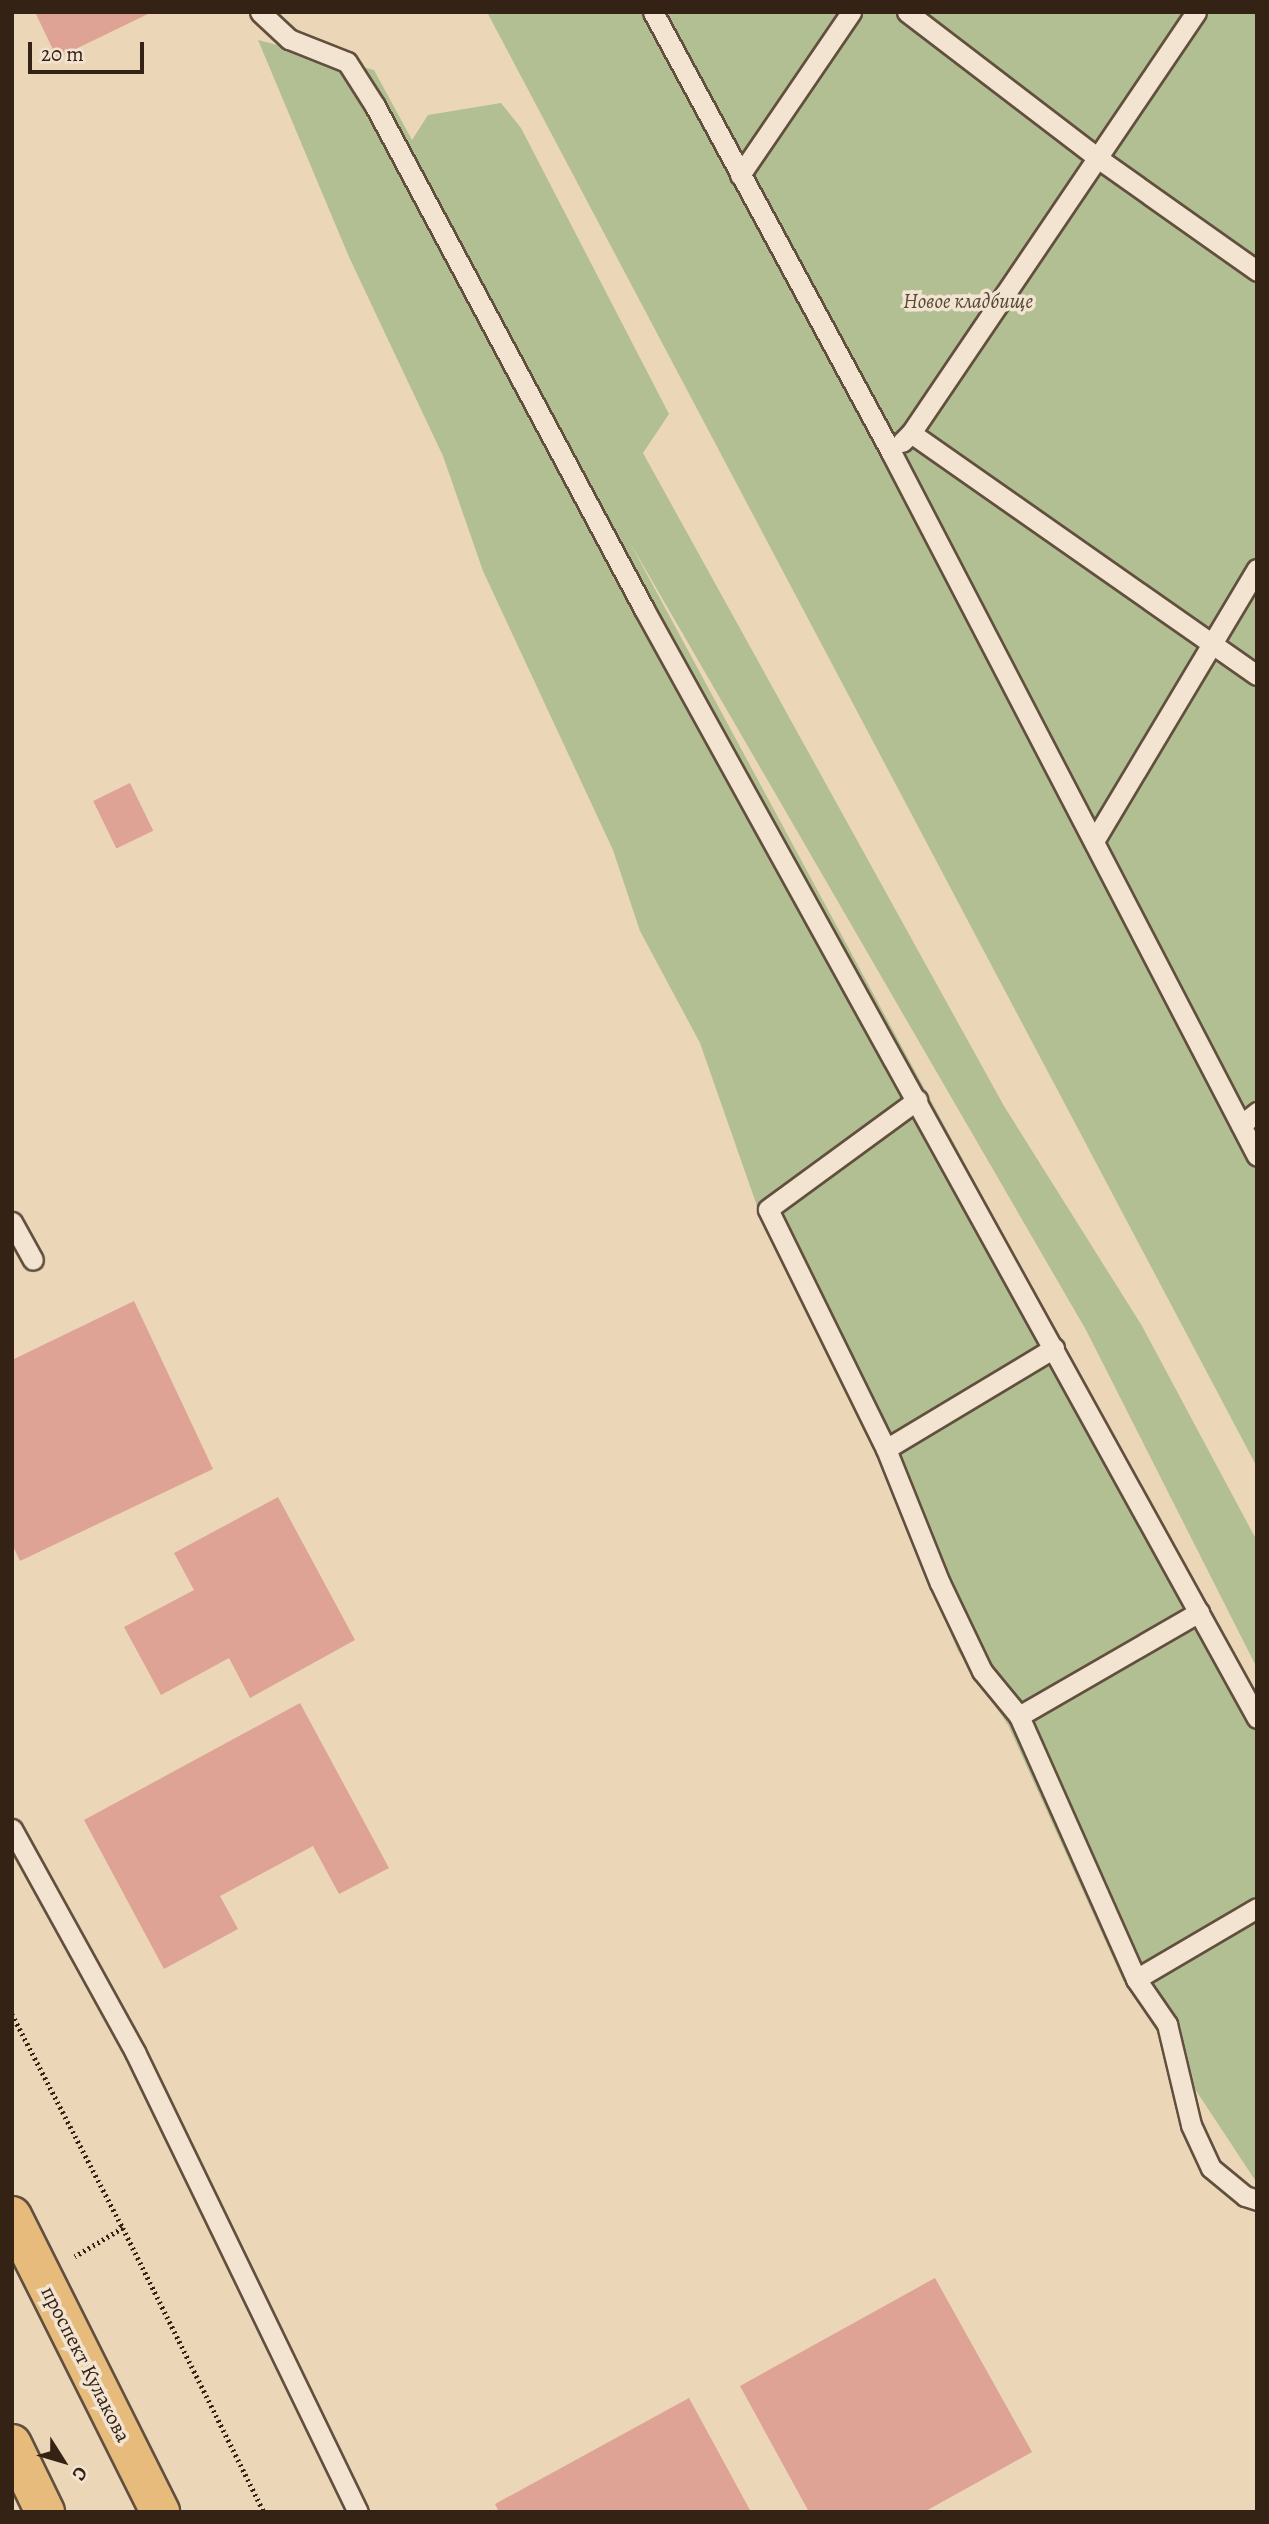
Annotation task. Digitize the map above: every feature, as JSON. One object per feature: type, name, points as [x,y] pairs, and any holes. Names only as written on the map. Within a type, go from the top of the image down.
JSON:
[{"type":"main road","name":"проспект Кулакова","points":[[12,2216],[160,2512]]},
{"type":"main road","points":[[12,2444],[46,2512]]},
{"type":"lane","points":[[260,12],[289,39],[347,62],[375,106],[644,609],[1257,1718]]},
{"type":"lane","points":[[653,12],[891,452],[1257,1156]]},
{"type":"lane","points":[[740,175],[851,12]]},
{"type":"lane","points":[[907,12],[1099,159],[1257,271]]},
{"type":"lane","points":[[891,452],[911,433],[1196,12]]},
{"type":"lane","points":[[911,433],[1257,675]]},
{"type":"lane","points":[[1094,841],[1257,569]]},
{"type":"lane","points":[[917,1100],[768,1209],[886,1449],[940,1583],[982,1671],[1019,1716],[1136,1979],[1167,2024],[1191,2125],[1211,2168],[1245,2196],[1257,2200]]},
{"type":"lane","points":[[1241,1125],[1257,1112]]},
{"type":"lane","points":[[12,1222],[33,1260]]},
{"type":"lane","points":[[886,1449],[1054,1348]]},
{"type":"lane","points":[[1019,1716],[1199,1612]]},
{"type":"lane","points":[[12,1829],[135,2052],[358,2512]]},
{"type":"lane","points":[[1136,1979],[1257,1908]]},
{"type":"path","points":[[12,2014],[123,2228],[264,2512]]},
{"type":"path","points":[[42,2277],[123,2228]]},
{"type":"green space","name":"Новое кладбище","points":[[487,12],[1257,12],[1257,1467]]},
{"type":"green space","points":[[258,40],[374,70],[412,140],[428,115],[501,103],[521,128],[669,414],[643,453],[1004,1106],[1142,1326],[1257,1541],[1257,1668],[1086,1330],[629,541],[1257,1705],[1257,2183],[1123,1980],[1008,1725],[958,1651],[875,1450],[757,1206],[700,1043],[640,931],[613,850],[483,571],[443,456],[349,257]]},
{"type":"building","points":[[35,12],[147,12],[148,14],[57,58]]},
{"type":"building","points":[[130,783],[153,831],[116,849],[93,801]]},
{"type":"building","points":[[134,1301],[213,1469],[20,1561],[12,1544],[12,1360]]},
{"type":"building","points":[[278,1497],[355,1640],[250,1698],[229,1658],[161,1695],[124,1627],[194,1590],[174,1553]]},
{"type":"building","points":[[300,1703],[389,1868],[339,1894],[313,1846],[220,1896],[238,1929],[164,1969],[84,1820]]},
{"type":"building","points":[[935,2278],[1032,2452],[924,2512],[809,2512],[740,2386]]},
{"type":"building","points":[[689,2398],[751,2512],[499,2512],[495,2504]]}]
